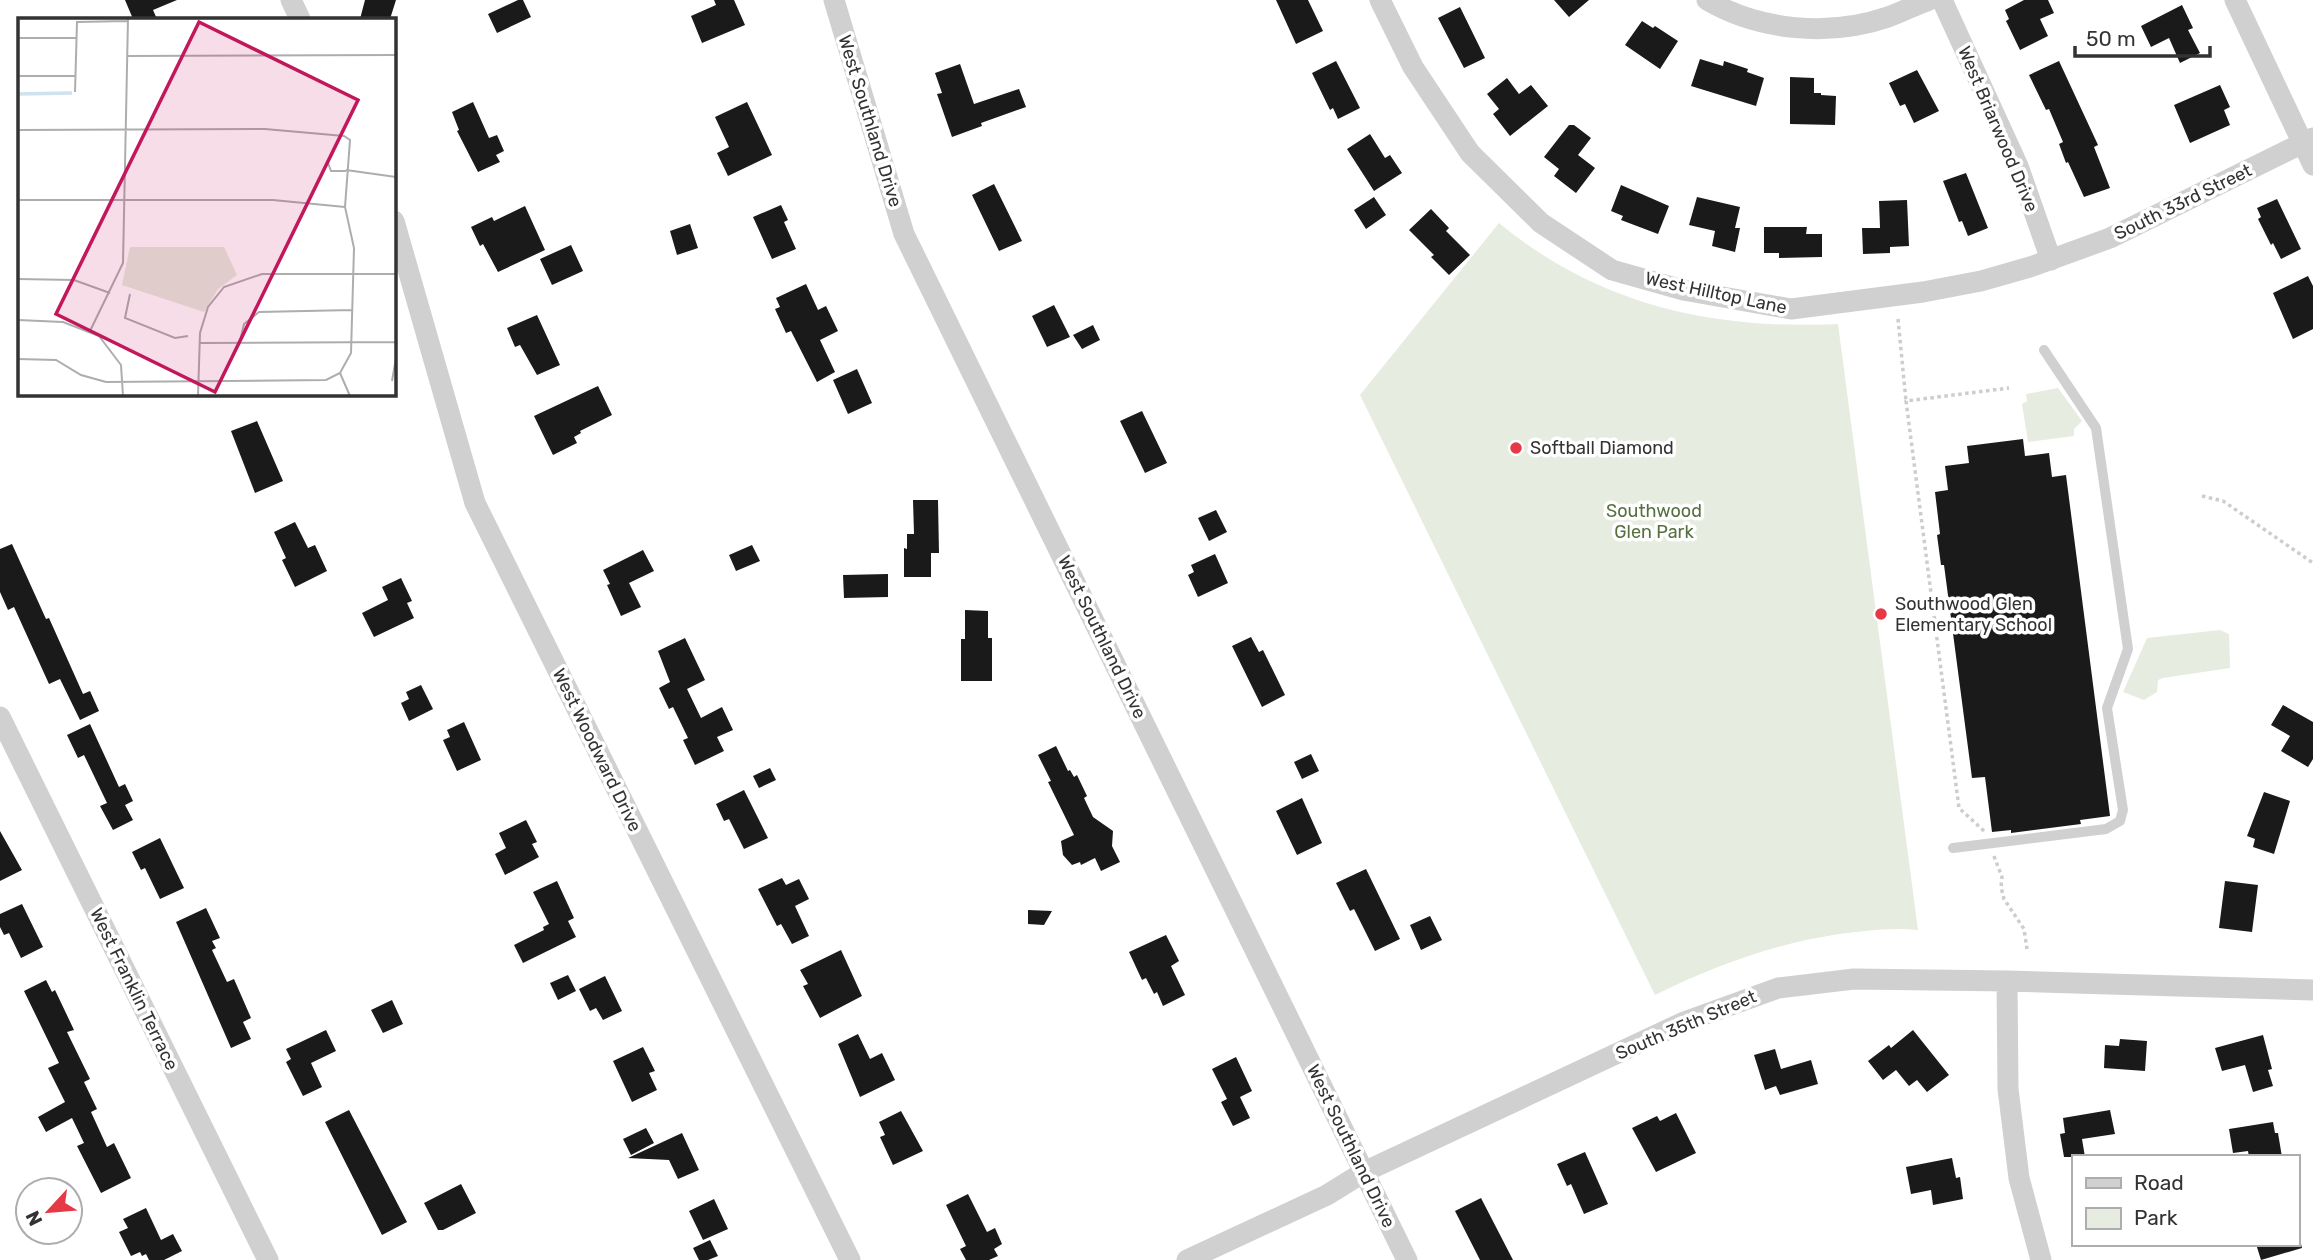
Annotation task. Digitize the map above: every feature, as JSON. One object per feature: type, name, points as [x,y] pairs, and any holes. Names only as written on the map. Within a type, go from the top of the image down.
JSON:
[{"type":"street","points":[[291,0],[300,18]]},
{"type":"street","name":"West Southland Drive","points":[[834,0],[904,234],[1407,1260]]},
{"type":"street","name":"West Hilltop Lane","points":[[1380,0],[1413,67],[1470,153],[1541,223],[1612,270],[1683,290],[1791,309],[1935,290],[1980,281],[2052,260]]},
{"type":"street","points":[[1707,0],[1722,9],[1791,28],[1828,28],[1858,24],[1887,17],[1929,0]]},
{"type":"street","name":"West Briarwood Drive","points":[[1942,0],[2018,166],[2052,260]]},
{"type":"street","points":[[2235,0],[2308,140],[2313,165]]},
{"type":"street","name":"South 33rd Street","points":[[2052,260],[2110,238],[2308,140]]},
{"type":"street","name":"West Woodward Drive","points":[[396,228],[475,503],[850,1260]]},
{"type":"street","name":"West Franklin Terrace","points":[[0,718],[268,1260]]},
{"type":"street","name":"South 35th Street","points":[[1187,1260],[1327,1195],[1364,1172],[1684,1022],[1778,988],[1854,979],[2313,990]]},
{"type":"street","points":[[2007,981],[2010,1101],[2019,1178],[2041,1260]]},
{"type":"lane","points":[[1953,848],[2106,828],[2120,821],[2123,810],[2107,708],[2129,649],[2096,428],[2044,350]]},
{"type":"path","points":[[1898,319],[1906,401],[1959,808],[1985,832],[1994,836]]},
{"type":"path","points":[[1906,401],[2009,388]]},
{"type":"path","points":[[2202,496],[2222,501],[2313,563]]},
{"type":"path","points":[[2002,877],[2004,899],[2024,929],[2027,949]]},
{"type":"green space","name":"Southwood Glen Park","points":[[1499,223],[1537,251],[1576,274],[1617,293],[1659,306],[1746,322],[1838,324],[1918,930],[1865,931],[1810,939],[1731,962],[1655,995],[1360,395]]},
{"type":"green space","points":[[2058,388],[2082,421],[2074,429],[2074,436],[2028,442],[2022,404],[2027,401],[2026,394]]},
{"type":"green space","points":[[2220,630],[2229,634],[2230,668],[2163,678],[2158,680],[2157,692],[2144,700],[2123,692],[2147,638]]},
{"type":"building","points":[[125,0],[177,0],[153,10],[157,18],[133,18]]},
{"type":"building","points":[[365,0],[396,0],[390,18],[360,18]]},
{"type":"building","points":[[523,0],[531,17],[497,33],[488,14]]},
{"type":"building","points":[[714,0],[734,0],[745,25],[702,43],[691,16],[716,5]]},
{"type":"building","points":[[1276,0],[1308,0],[1323,31],[1296,44]]},
{"type":"building","points":[[1554,0],[1589,0],[1569,17]]},
{"type":"building","points":[[2024,0],[2048,0],[2054,13],[2040,19],[2048,36],[2020,50],[2006,21],[2009,19],[2005,10]]},
{"type":"building","points":[[2182,5],[2193,28],[2188,30],[2200,53],[2180,63],[2169,38],[2151,47],[2141,26]]},
{"type":"building","points":[[1460,7],[1485,58],[1464,68],[1438,18]]},
{"type":"building","points":[[1642,21],[1678,41],[1660,69],[1625,45]]},
{"type":"building","points":[[1700,59],[1723,66],[1724,61],[1764,78],[1756,106],[1691,86]]},
{"type":"building","points":[[1336,61],[1360,108],[1338,119],[1333,108],[1330,110],[1312,73]]},
{"type":"building","points":[[2059,61],[2098,145],[2094,147],[2110,188],[2084,197],[2068,162],[2066,163],[2059,144],[2063,142],[2049,109],[2046,110],[2029,75]]},
{"type":"building","points":[[960,64],[974,104],[1019,89],[1026,107],[952,137],[937,94],[942,93],[935,73]]},
{"type":"building","points":[[1917,70],[1939,111],[1914,123],[1905,104],[1900,106],[1889,83]]},
{"type":"building","points":[[1790,77],[1814,78],[1814,93],[1836,96],[1835,125],[1790,124]]},
{"type":"building","points":[[1507,78],[1519,94],[1531,85],[1548,106],[1510,136],[1493,114],[1499,109],[1487,94]]},
{"type":"building","points":[[2220,85],[2230,107],[2224,110],[2230,125],[2190,143],[2174,105]]},
{"type":"building","points":[[473,102],[489,138],[497,135],[504,151],[496,155],[500,162],[478,172],[457,131],[459,130],[452,112]]},
{"type":"building","points":[[747,102],[772,155],[728,176],[717,153],[729,147],[715,117]]},
{"type":"building","points":[[1569,125],[1574,125],[1591,138],[1578,155],[1595,168],[1576,193],[1554,176],[1559,169],[1544,157]]},
{"type":"building","points":[[1370,134],[1385,158],[1390,155],[1402,173],[1374,191],[1347,149]]},
{"type":"building","points":[[1966,173],[1988,228],[1968,236],[1962,221],[1959,222],[1943,181]]},
{"type":"building","points":[[994,184],[1022,241],[999,251],[972,195]]},
{"type":"building","points":[[1621,185],[1669,206],[1658,234],[1621,220],[1623,216],[1611,211]]},
{"type":"building","points":[[1374,197],[1386,215],[1366,229],[1354,210]]},
{"type":"building","points":[[1697,197],[1740,207],[1735,228],[1740,228],[1735,252],[1712,246],[1715,231],[1689,225]]},
{"type":"building","points":[[2277,199],[2301,249],[2281,259],[2258,219],[2261,217],[2257,208]]},
{"type":"building","points":[[1907,200],[1909,246],[1890,247],[1890,253],[1863,254],[1862,228],[1880,228],[1879,201]]},
{"type":"building","points":[[781,205],[788,220],[784,222],[796,249],[772,259],[753,217]]},
{"type":"building","points":[[525,206],[545,250],[498,272],[471,227],[492,217],[494,221]]},
{"type":"building","points":[[1431,209],[1449,228],[1446,231],[1470,255],[1449,275],[1409,230]]},
{"type":"building","points":[[690,224],[698,248],[677,255],[670,231]]},
{"type":"building","points":[[1764,227],[1807,227],[1806,234],[1822,234],[1822,257],[1779,258],[1779,253],[1764,253]]},
{"type":"building","points":[[571,245],[583,271],[552,285],[540,259]]},
{"type":"building","points":[[2308,276],[2313,286],[2313,329],[2293,339],[2273,293]]},
{"type":"building","points":[[806,284],[818,310],[826,306],[838,331],[820,340],[835,372],[817,382],[791,331],[786,333],[775,309],[780,307],[776,298]]},
{"type":"building","points":[[1054,305],[1070,337],[1047,347],[1032,316]]},
{"type":"building","points":[[537,315],[560,365],[537,375],[520,345],[515,347],[507,328]]},
{"type":"building","points":[[1093,325],[1100,340],[1082,349],[1073,335]]},
{"type":"building","points":[[857,369],[872,403],[848,414],[833,380]]},
{"type":"building","points":[[598,386],[612,415],[580,431],[581,433],[574,437],[577,443],[553,455],[534,416]]},
{"type":"building","points":[[1142,411],[1167,463],[1145,473],[1120,421]]},
{"type":"building","points":[[257,421],[283,481],[255,493],[231,431]]},
{"type":"building","points":[[2023,439],[2025,456],[2049,453],[2052,477],[2066,475],[2110,816],[2080,820],[2081,824],[2011,833],[2011,830],[1992,832],[1985,777],[1972,778],[1944,565],[1941,565],[1937,535],[1940,534],[1935,492],[1948,490],[1945,466],[1969,463],[1967,446]]},
{"type":"building","points":[[913,500],[938,500],[939,553],[931,553],[931,577],[904,577],[907,534],[914,534]]},
{"type":"building","points":[[1216,510],[1227,532],[1209,541],[1198,518]]},
{"type":"building","points":[[295,522],[308,548],[315,545],[327,571],[295,587],[282,560],[286,558],[274,532]]},
{"type":"building","points":[[12,544],[83,694],[90,691],[99,711],[80,720],[60,679],[49,684],[14,607],[8,610],[0,592],[0,549]]},
{"type":"building","points":[[752,545],[760,561],[736,571],[729,555]]},
{"type":"building","points":[[643,550],[654,571],[629,583],[641,607],[621,616],[603,570]]},
{"type":"building","points":[[1215,554],[1228,583],[1198,597],[1188,575],[1194,572],[1191,565]]},
{"type":"building","points":[[888,574],[888,597],[844,598],[843,575]]},
{"type":"building","points":[[401,578],[412,601],[407,603],[414,618],[374,637],[362,613],[388,600],[382,587]]},
{"type":"building","points":[[965,610],[988,611],[988,638],[992,638],[992,681],[961,681],[961,639],[965,639]]},
{"type":"building","points":[[1251,637],[1259,652],[1263,650],[1285,695],[1262,707],[1232,646]]},
{"type":"building","points":[[685,638],[705,680],[687,689],[701,718],[722,707],[733,730],[717,737],[724,751],[695,765],[683,740],[688,738],[673,707],[669,709],[659,688],[670,682],[658,651]]},
{"type":"building","points":[[421,685],[433,709],[409,721],[401,703],[409,699],[406,692]]},
{"type":"building","points":[[2283,705],[2313,722],[2313,759],[2308,767],[2281,751],[2290,736],[2271,725]]},
{"type":"building","points":[[464,722],[481,760],[457,771],[443,740],[450,737],[447,730]]},
{"type":"building","points":[[90,724],[119,787],[125,784],[133,801],[125,805],[133,820],[113,830],[100,806],[107,803],[84,755],[78,758],[67,735]]},
{"type":"building","points":[[1056,746],[1068,771],[1070,770],[1074,777],[1077,775],[1093,817],[1113,831],[1112,846],[1120,862],[1101,871],[1095,858],[1081,865],[1080,862],[1072,865],[1063,855],[1061,841],[1074,835],[1038,755]]},
{"type":"building","points":[[1311,754],[1319,771],[1302,779],[1294,762]]},
{"type":"building","points":[[770,768],[776,780],[759,788],[753,776]]},
{"type":"building","points":[[744,790],[768,838],[744,849],[729,819],[724,821],[716,804]]},
{"type":"building","points":[[2264,792],[2290,801],[2274,854],[2253,847],[2255,839],[2247,836]]},
{"type":"building","points":[[1302,798],[1322,843],[1297,855],[1276,811]]},
{"type":"building","points":[[526,820],[537,842],[532,844],[539,857],[505,875],[495,854],[506,848],[499,833]]},
{"type":"building","points":[[0,831],[22,870],[0,881]]},
{"type":"building","points":[[160,838],[184,888],[160,899],[145,868],[141,870],[132,852]]},
{"type":"building","points":[[1366,869],[1400,939],[1375,951],[1354,909],[1350,911],[1336,883]]},
{"type":"building","points":[[782,878],[786,885],[799,879],[809,899],[795,906],[809,936],[792,944],[781,924],[777,926],[758,889]]},
{"type":"building","points":[[557,881],[574,918],[568,921],[576,937],[523,963],[514,945],[544,930],[543,927],[549,924],[533,892]]},
{"type":"building","points":[[2225,881],[2258,885],[2252,932],[2219,928]]},
{"type":"building","points":[[22,904],[43,947],[21,958],[9,933],[4,935],[0,927],[0,914]]},
{"type":"building","points":[[206,908],[220,938],[212,941],[216,948],[212,950],[227,982],[234,979],[251,1018],[243,1022],[251,1039],[231,1048],[176,922]]},
{"type":"building","points":[[1028,910],[1052,911],[1044,925],[1028,924]]},
{"type":"building","points":[[1430,916],[1442,940],[1421,950],[1410,925]]},
{"type":"building","points":[[1166,935],[1179,961],[1171,966],[1185,995],[1163,1006],[1157,992],[1154,994],[1146,978],[1142,980],[1129,952]]},
{"type":"building","points":[[841,950],[862,996],[820,1018],[803,986],[808,984],[800,970]]},
{"type":"building","points":[[568,975],[576,991],[558,1000],[550,983]]},
{"type":"building","points":[[605,976],[622,1011],[603,1020],[596,1008],[590,1011],[579,989]]},
{"type":"building","points":[[46,980],[52,992],[55,990],[74,1030],[67,1032],[90,1079],[84,1082],[97,1109],[91,1112],[107,1147],[114,1143],[131,1178],[101,1193],[77,1146],[84,1143],[72,1118],[46,1132],[38,1117],[65,1102],[48,1068],[59,1063],[24,991]]},
{"type":"building","points":[[392,1000],[403,1024],[383,1033],[371,1010]]},
{"type":"building","points":[[326,1030],[336,1051],[311,1063],[322,1087],[303,1096],[286,1062],[291,1059],[286,1049]]},
{"type":"building","points":[[1913,1030],[1949,1075],[1927,1092],[1917,1080],[1909,1086],[1896,1070],[1883,1080],[1868,1061],[1889,1045],[1891,1048]]},
{"type":"building","points":[[858,1034],[870,1059],[882,1053],[895,1080],[860,1097],[838,1044]]},
{"type":"building","points":[[2263,1035],[2272,1069],[2268,1070],[2273,1086],[2253,1092],[2245,1065],[2222,1071],[2215,1048]]},
{"type":"building","points":[[2120,1039],[2147,1041],[2145,1071],[2104,1068],[2105,1045],[2119,1046]]},
{"type":"building","points":[[643,1047],[655,1071],[649,1073],[657,1090],[632,1102],[613,1061]]},
{"type":"building","points":[[1775,1049],[1781,1069],[1811,1060],[1818,1084],[1780,1095],[1776,1086],[1765,1090],[1754,1055]]},
{"type":"building","points":[[1236,1057],[1252,1091],[1240,1097],[1250,1118],[1233,1126],[1221,1102],[1227,1099],[1212,1069]]},
{"type":"building","points":[[349,1110],[407,1222],[382,1235],[325,1122]]},
{"type":"building","points":[[2110,1110],[2115,1134],[2082,1139],[2085,1155],[2064,1157],[2060,1134],[2065,1133],[2063,1118]]},
{"type":"building","points":[[901,1111],[923,1151],[893,1165],[880,1137],[885,1135],[879,1122]]},
{"type":"building","points":[[1676,1113],[1696,1153],[1656,1172],[1632,1128],[1657,1116],[1660,1121]]},
{"type":"building","points":[[2273,1122],[2282,1155],[2249,1155],[2248,1151],[2233,1153],[2229,1129]]},
{"type":"building","points":[[646,1128],[654,1143],[631,1155],[623,1139]]},
{"type":"building","points":[[682,1133],[699,1170],[678,1179],[669,1160],[628,1158]]},
{"type":"building","points":[[1585,1152],[1608,1204],[1584,1214],[1571,1184],[1567,1186],[1557,1164]]},
{"type":"building","points":[[1952,1158],[1956,1178],[1960,1177],[1963,1199],[1933,1205],[1931,1190],[1911,1194],[1906,1167]]},
{"type":"building","points":[[461,1184],[476,1213],[438,1230],[424,1203]]},
{"type":"building","points":[[968,1194],[987,1232],[995,1228],[1002,1244],[994,1249],[998,1256],[989,1260],[966,1260],[960,1249],[966,1246],[946,1205]]},
{"type":"building","points":[[1481,1198],[1513,1260],[1480,1260],[1455,1211]]},
{"type":"building","points":[[714,1199],[728,1229],[703,1240],[689,1211]]},
{"type":"building","points":[[146,1208],[161,1240],[173,1234],[182,1251],[164,1260],[149,1260],[146,1254],[142,1256],[140,1252],[131,1256],[119,1232],[128,1228],[123,1219]]},
{"type":"building","points":[[710,1240],[718,1256],[699,1260],[693,1248]]},
{"type":"building","points":[[2301,1244],[2302,1248],[2261,1260],[2257,1246]]},
{"type":"place","name":"Softball Diamond","points":[[1516,448]]},
{"type":"place","name":"Southwood Glen Elementary School","points":[[1881,614]]}]
